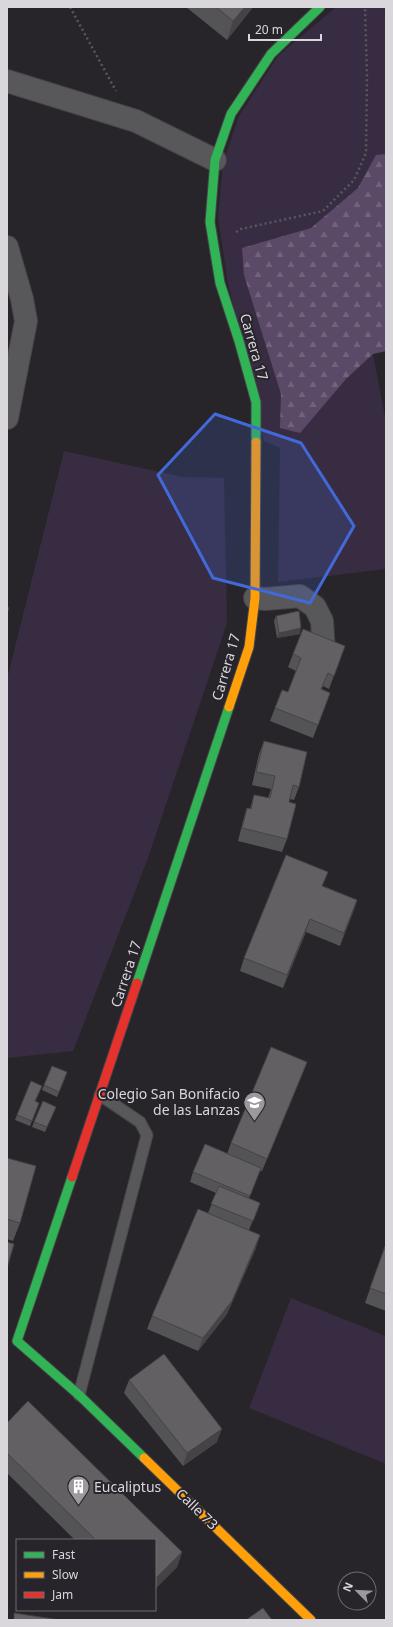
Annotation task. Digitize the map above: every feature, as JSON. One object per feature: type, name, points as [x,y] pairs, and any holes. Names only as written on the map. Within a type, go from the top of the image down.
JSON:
[{"type":"street","name":"Carrera 17","points":[[12,1340],[100,1096],[249,647],[255,598],[256,402],[239,341],[220,283],[210,222],[215,160],[231,114],[271,54],[320,7]]},
{"type":"street","points":[[7,81],[136,121],[215,160]]},
{"type":"street","points":[[7,247],[22,299],[26,321],[7,418]]},
{"type":"street","points":[[255,598],[266,599],[300,596],[315,608],[322,621],[324,652]]},
{"type":"street","name":"Calle 73","points":[[12,1340],[79,1395],[311,1620]]},
{"type":"lane","points":[[79,1395],[147,1136],[140,1122],[100,1096]]},
{"type":"path","points":[[70,7],[117,92]]},
{"type":"path","points":[[235,233],[242,229],[323,211],[354,180],[366,153],[367,76],[365,7]]},
{"type":"highlighted area","points":[[215,414],[301,443],[354,526],[310,603],[213,578],[158,475]]},
{"type":"shaded area","points":[[336,7],[384,7],[386,14],[386,351],[373,354],[386,422],[386,569],[278,582],[280,448],[264,441],[228,283],[218,218],[223,163],[239,116],[278,56]]},
{"type":"shaded area","points":[[64,451],[183,477],[224,478],[227,623],[148,858],[73,1051],[7,1058],[7,679]]},
{"type":"shaded area","points":[[291,1298],[386,1336],[386,1464],[249,1408]]},
{"type":"green space","points":[[386,154],[386,351],[373,354],[346,379],[300,433],[280,428],[281,394],[244,275],[242,248],[311,228],[358,188],[376,155]]},
{"type":"building","points":[[216,7],[245,7],[233,21]]},
{"type":"building","points":[[299,611],[301,628],[279,633],[276,616]]},
{"type":"building","points":[[303,629],[345,646],[334,676],[328,673],[321,689],[330,693],[318,725],[275,708],[282,690],[288,692],[301,658],[293,654]]},
{"type":"building","points":[[264,741],[307,752],[299,787],[293,785],[289,802],[296,804],[287,839],[242,828],[247,808],[251,809],[254,795],[270,798],[275,776],[256,772]]},
{"type":"building","points":[[286,855],[328,872],[322,886],[357,900],[344,933],[310,919],[287,975],[244,958]]},
{"type":"building","points":[[271,1047],[307,1062],[267,1159],[231,1143]]},
{"type":"building","points":[[52,1066],[67,1072],[59,1092],[44,1085]]},
{"type":"building","points":[[31,1081],[42,1086],[35,1101],[39,1103],[32,1121],[17,1115]]},
{"type":"building","points":[[43,1101],[56,1107],[47,1127],[34,1122]]},
{"type":"building","points":[[205,1144],[261,1168],[250,1196],[193,1172]]},
{"type":"building","points":[[7,1158],[36,1166],[20,1223],[7,1219]]},
{"type":"building","points":[[219,1186],[260,1203],[253,1221],[211,1204]]},
{"type":"building","points":[[198,1209],[260,1235],[232,1301],[203,1338],[152,1316]]},
{"type":"building","points":[[7,1242],[14,1244],[7,1268]]},
{"type":"building","points":[[386,1244],[386,1294],[370,1288]]},
{"type":"building","points":[[164,1354],[222,1429],[187,1453],[129,1380]]},
{"type":"building","name":"Eucaliptus","points":[[28,1401],[182,1552],[156,1578],[156,1539],[95,1539],[7,1453],[7,1423]]},
{"type":"building","points":[[263,1608],[272,1620],[246,1620]]},
{"type":"building","points":[[14,1613],[60,1620],[14,1620]]},
{"type":"traffic: fast","points":[[256,442],[256,402],[239,341],[220,283],[210,222],[215,160],[231,114],[271,54],[320,7]]},
{"type":"traffic: fast","points":[[137,983],[229,707]]},
{"type":"traffic: fast","points":[[72,1177],[17,1341],[79,1395],[144,1458]]},
{"type":"traffic: slow","points":[[229,707],[249,647],[255,598],[256,442]]},
{"type":"traffic: slow","points":[[144,1458],[311,1620]]},
{"type":"traffic: jam","points":[[72,1177],[137,983]]},
{"type":"place","name":"Colegio San Bonifacio de las Lanzas","points":[[255,1122]]},
{"type":"place","name":"Eucaliptus","points":[[78,1506]]}]
